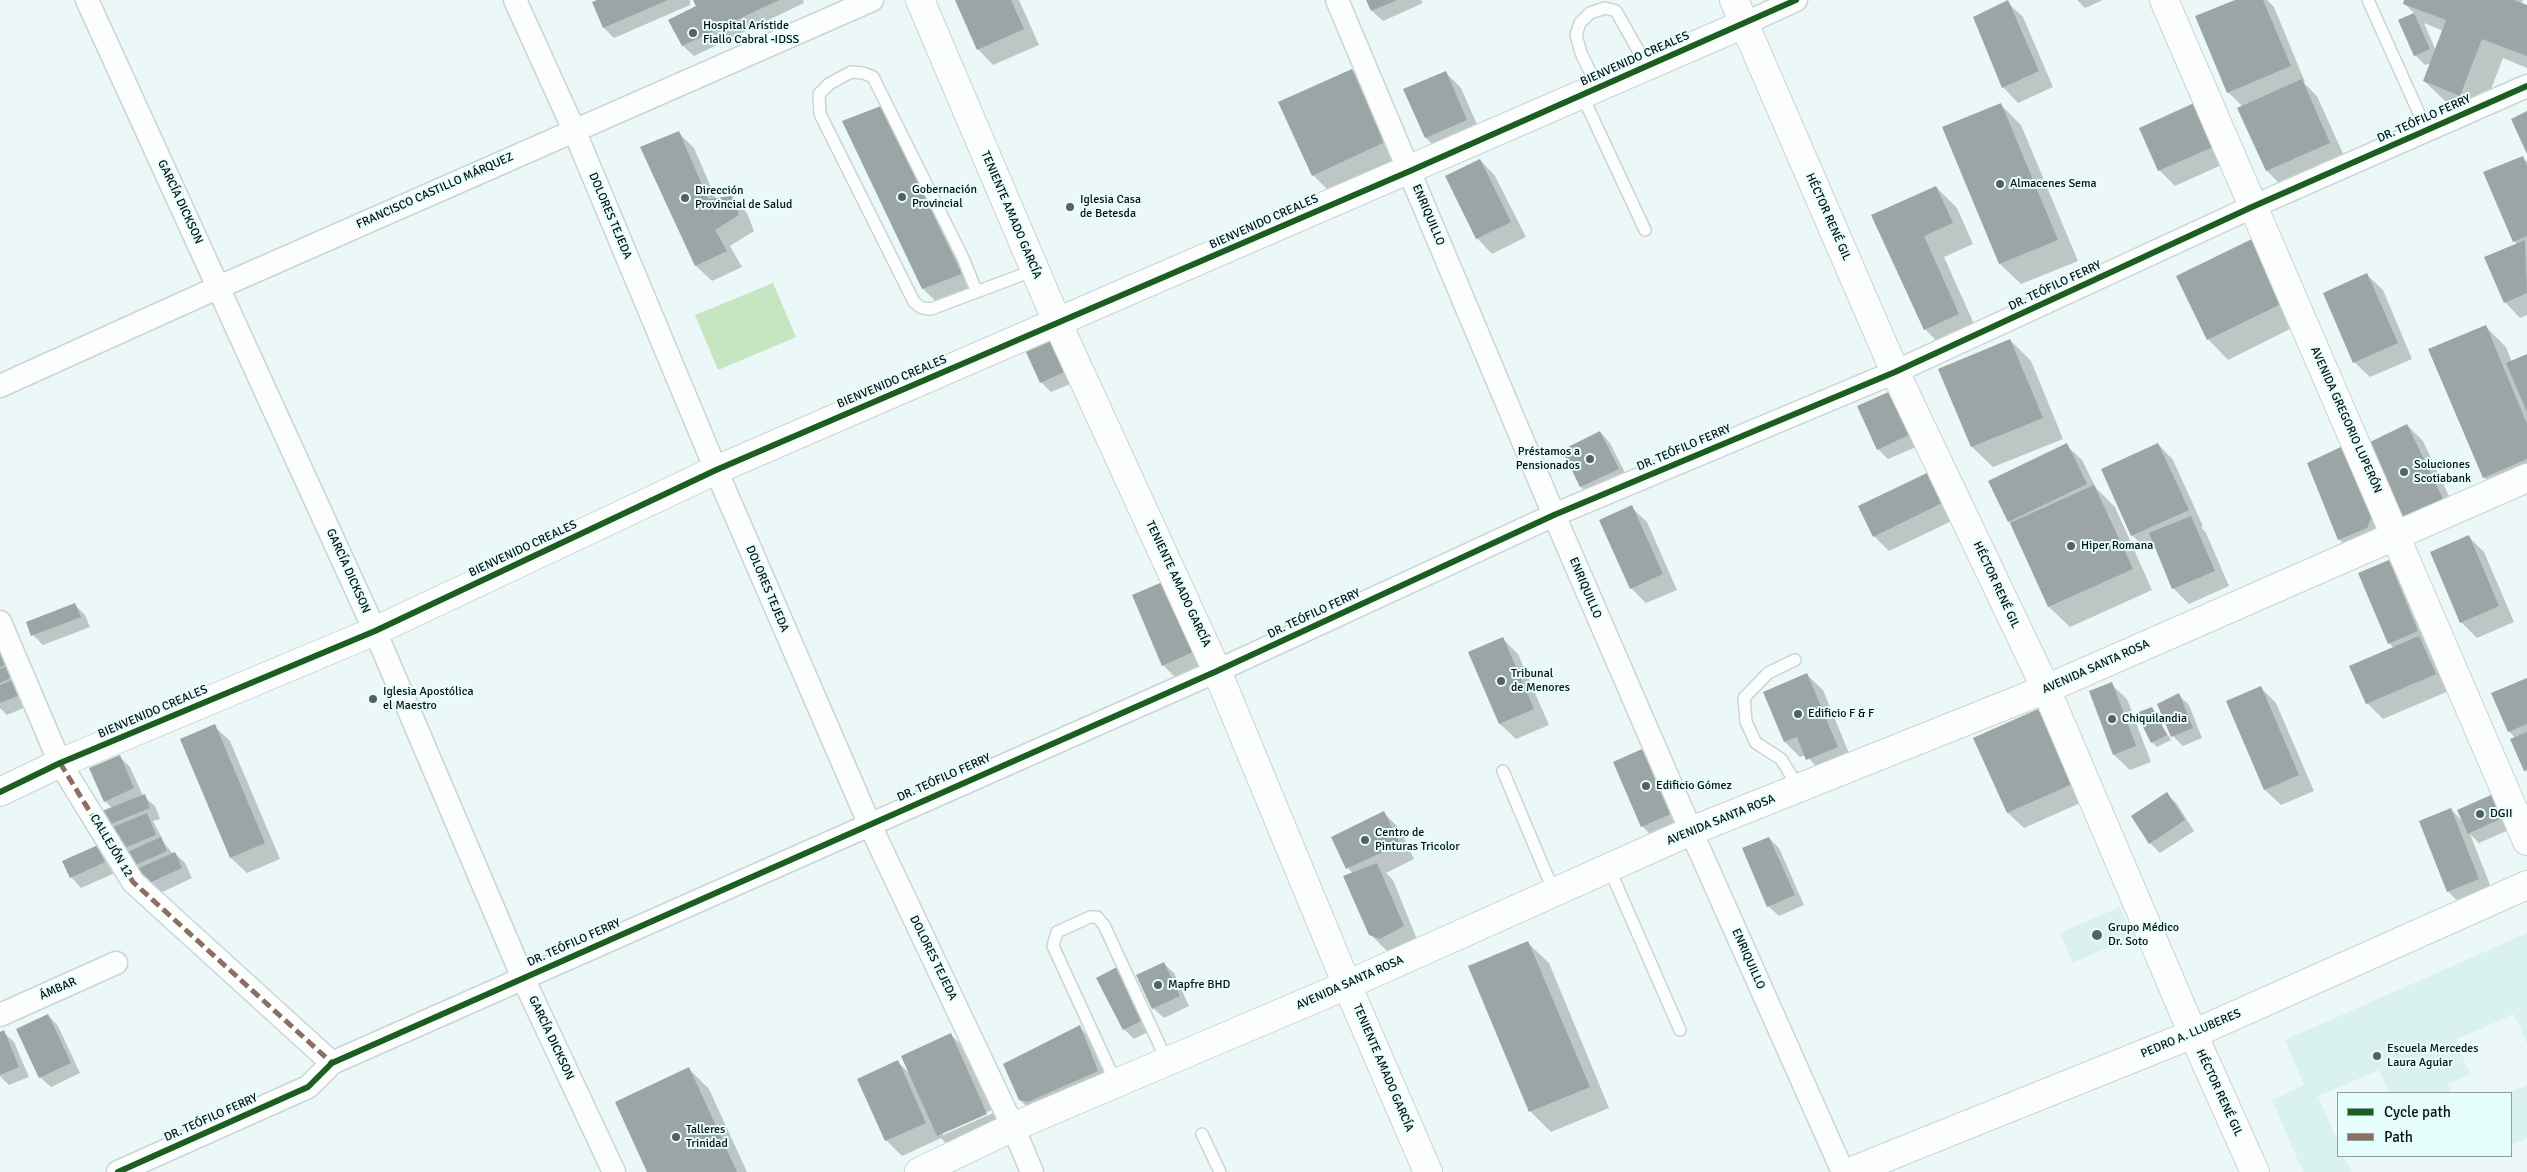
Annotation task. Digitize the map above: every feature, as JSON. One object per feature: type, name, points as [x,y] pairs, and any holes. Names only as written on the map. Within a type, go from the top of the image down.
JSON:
[{"type":"main road","name":"TENIENTE AMADO GARCÍA","points":[[920,0],[1058,324],[1217,671],[1347,985],[1428,1172]]},
{"type":"main road","name":"AVENIDA GREGORIO LUPERÓN","points":[[2164,0],[2527,841]]},
{"type":"main road","name":"BIENVENIDO CREALES","points":[[0,792],[60,763],[375,631],[716,470],[1058,324],[1647,66],[1739,12]]},
{"type":"main road","name":"HÉCTOR RENÉ GIL","points":[[1739,12],[1895,372],[2046,690],[2192,1034],[2255,1172]]},
{"type":"main road","name":"AVENIDA SANTA ROSA","points":[[919,1172],[1014,1126],[1347,985],[1691,831],[2046,690],[2527,478]]},
{"type":"main road","name":"PEDRO A. LLUBERES","points":[[1850,1172],[2192,1034],[2527,885]]},
{"type":"street","name":"GARCÍA DICKSON","points":[[87,0],[375,631],[523,978],[614,1172]]},
{"type":"street","name":"DOLORES TEJEDA","points":[[515,0],[574,130],[716,470],[869,823],[1014,1126],[1032,1172]]},
{"type":"street","name":"FRANCISCO CASTILLO MÁRQUEZ","points":[[0,386],[219,287],[872,0]]},
{"type":"street","name":"ENRIQUILLO","points":[[1336,0],[1554,515],[1691,831],[1843,1172]]},
{"type":"street","name":"BIENVENIDO CREALES","points":[[1739,12],[1796,0]]},
{"type":"street","name":"DR. TEÓFILO FERRY","points":[[118,1172],[308,1087],[332,1063],[869,823],[1217,671],[1554,515],[1895,372],[2252,207],[2527,86]]},
{"type":"street","name":"CALLEJÓN 12","points":[[0,622],[60,763],[133,882],[332,1063]]},
{"type":"street","name":"ÁMBAR","points":[[0,1014],[116,964]]},
{"type":"lane","points":[[2368,0],[2427,130]]},
{"type":"lane","points":[[1645,230],[1590,91],[1576,35],[1580,23],[1590,13],[1605,8],[1616,11],[1647,66]]},
{"type":"lane","points":[[976,290],[873,77],[863,73],[851,72],[829,84],[819,94],[820,114],[914,302],[922,308],[931,309],[976,290],[1035,270]]},
{"type":"lane","points":[[1795,660],[1768,673],[1744,698],[1746,722],[1756,743],[1781,760],[1799,788]]},
{"type":"lane","points":[[1503,771],[1554,892]]},
{"type":"lane","points":[[1609,868],[1680,1030]]},
{"type":"lane","points":[[1116,1083],[1053,946],[1057,932],[1090,917],[1097,917],[1104,925],[1167,1061]]},
{"type":"lane","points":[[1202,1134],[1220,1172]]},
{"type":"shaded area","name":"Grupo Médico Dr. Soto","points":[[2120,907],[2133,936],[2073,963],[2060,933]]},
{"type":"shaded area","name":"Escuela Mercedes Laura Aguiar","points":[[2527,933],[2527,1043],[2514,1014],[2455,1040],[2470,1074],[2448,1084],[2452,1092],[2390,1092],[2379,1070],[2318,1096],[2337,1140],[2337,1157],[2344,1157],[2351,1172],[2303,1172],[2272,1100],[2304,1085],[2285,1040]]},
{"type":"shaded area","name":"Escuela Mercedes Laura Aguiar","points":[[2527,1085],[2527,1138],[2512,1145],[2512,1092],[2510,1092]]},
{"type":"green space","points":[[773,283],[796,337],[718,370],[695,315]]},
{"type":"building","points":[[597,0],[668,0],[603,28],[592,2]]},
{"type":"building","name":"Hospital Arístide Fiallo Cabral -IDSS","points":[[693,0],[779,0],[682,46],[668,20],[696,6]]},
{"type":"building","points":[[955,0],[1011,0],[1024,29],[977,50]]},
{"type":"building","points":[[1366,0],[1397,0],[1371,11]]},
{"type":"building","points":[[2008,0],[2039,71],[2002,88],[1973,17]]},
{"type":"building","points":[[2235,0],[2263,0],[2291,66],[2227,93],[2195,16]]},
{"type":"building","points":[[2404,0],[2514,0],[2527,5],[2527,56],[2482,39],[2460,96],[2423,81],[2446,20],[2403,4]]},
{"type":"building","points":[[2414,13],[2430,49],[2414,56],[2398,20]]},
{"type":"building","points":[[1352,69],[1385,142],[1312,176],[1278,102]]},
{"type":"building","points":[[1446,71],[1467,120],[1425,138],[1403,89]]},
{"type":"building","points":[[2302,79],[2330,143],[2266,171],[2237,108]]},
{"type":"building","name":"Almacenes Sema","points":[[2001,103],[2058,240],[1999,264],[1942,127]]},
{"type":"building","points":[[2194,103],[2213,147],[2158,171],[2139,128]]},
{"type":"building","name":"Gobernación Provincial","points":[[881,106],[962,274],[922,289],[842,121]]},
{"type":"building","points":[[2527,111],[2527,154],[2511,119]]},
{"type":"building","name":"Dirección Provincial de Salud","points":[[679,131],[708,199],[732,196],[739,215],[715,230],[727,251],[695,266],[640,147]]},
{"type":"building","points":[[2523,156],[2527,166],[2527,236],[2513,242],[2483,172]]},
{"type":"building","points":[[1480,159],[1511,222],[1476,239],[1445,176]]},
{"type":"building","points":[[1936,186],[1953,223],[1924,236],[1959,314],[1924,330],[1871,215]]},
{"type":"building","points":[[2252,239],[2283,303],[2207,340],[2176,276]]},
{"type":"building","points":[[2525,240],[2527,293],[2504,303],[2484,257]]},
{"type":"building","points":[[2367,273],[2398,343],[2353,363],[2323,293]]},
{"type":"building","points":[[2486,325],[2527,424],[2527,459],[2483,478],[2428,349]]},
{"type":"building","points":[[1058,338],[1071,369],[1040,383],[1026,352]]},
{"type":"building","points":[[2010,339],[2043,418],[1971,447],[1938,369]]},
{"type":"building","points":[[2527,354],[2527,412],[2506,363]]},
{"type":"building","points":[[1893,390],[1913,433],[1877,450],[1857,406]]},
{"type":"building","name":"Soluciones Scotiabank","points":[[2407,424],[2443,499],[2401,519],[2366,444]]},
{"type":"building","name":"Préstamos a Pensionados","points":[[1600,431],[1619,469],[1580,487],[1562,450]]},
{"type":"building","points":[[2067,443],[2087,484],[2008,522],[1988,481]]},
{"type":"building","points":[[2158,443],[2189,510],[2131,536],[2101,469]]},
{"type":"building","points":[[2345,445],[2372,516],[2367,528],[2338,540],[2307,463]]},
{"type":"building","points":[[1927,473],[1942,503],[1873,537],[1858,506]]},
{"type":"building","name":"Hiper Romana","points":[[2094,485],[2133,569],[2048,607],[2010,523]]},
{"type":"building","points":[[1632,505],[1663,574],[1630,589],[1599,520]]},
{"type":"building","points":[[2191,516],[2215,571],[2172,589],[2149,533]]},
{"type":"building","points":[[2469,535],[2499,606],[2460,623],[2430,552]]},
{"type":"building","points":[[2389,560],[2418,631],[2388,644],[2358,573]]},
{"type":"building","points":[[1167,580],[1197,650],[1162,666],[1132,595]]},
{"type":"building","points":[[75,603],[81,617],[31,636],[26,622]]},
{"type":"building","points":[[2419,636],[2436,674],[2366,704],[2349,666]]},
{"type":"building","name":"Tribunal de Menores","points":[[1503,637],[1534,709],[1499,724],[1468,652]]},
{"type":"building","points":[[0,643],[10,663],[0,667]]},
{"type":"building","points":[[9,665],[14,676],[0,683],[0,669]]},
{"type":"building","name":"Edificio F & F","points":[[1807,673],[1838,747],[1806,760],[1797,737],[1784,742],[1763,692]]},
{"type":"building","points":[[17,678],[23,694],[0,703],[0,685]]},
{"type":"building","points":[[2527,678],[2527,724],[2508,732],[2491,693]]},
{"type":"building","name":"Chiquilandia","points":[[2112,682],[2136,746],[2113,755],[2089,691]]},
{"type":"building","points":[[2261,686],[2299,775],[2264,790],[2226,701]]},
{"type":"building","points":[[2179,693],[2193,728],[2171,737],[2157,704]]},
{"type":"building","points":[[2152,707],[2167,735],[2151,743],[2136,713]]},
{"type":"building","points":[[2038,709],[2072,784],[2007,813],[1973,738]]},
{"type":"building","points":[[215,724],[265,843],[230,858],[180,739]]},
{"type":"building","points":[[2527,732],[2527,770],[2524,771],[2510,739]]},
{"type":"building","name":"Edificio Gómez","points":[[1651,745],[1680,810],[1641,827],[1613,762]]},
{"type":"building","points":[[120,755],[134,788],[104,802],[89,768]]},
{"type":"building","points":[[2167,792],[2185,820],[2149,844],[2131,816]]},
{"type":"building","points":[[145,794],[150,808],[108,825],[102,811]]},
{"type":"building","name":"DGII","points":[[2491,795],[2502,818],[2468,834],[2457,810]]},
{"type":"building","points":[[2451,808],[2479,879],[2447,892],[2419,821]]},
{"type":"building","name":"Centro de Pinturas Tricolor","points":[[1384,811],[1400,844],[1346,869],[1331,837]]},
{"type":"building","points":[[147,813],[156,835],[122,849],[113,827]]},
{"type":"building","points":[[161,837],[167,851],[131,867],[125,853]]},
{"type":"building","points":[[1769,837],[1795,895],[1767,907],[1742,848]]},
{"type":"building","points":[[98,845],[105,862],[70,878],[62,861]]},
{"type":"building","points":[[175,852],[182,868],[145,885],[137,869]]},
{"type":"building","points":[[1377,863],[1404,926],[1380,939],[1369,935],[1343,876]]},
{"type":"building","points":[[1528,941],[1590,1087],[1529,1112],[1468,966]]},
{"type":"building","name":"Mapfre BHD","points":[[1164,962],[1180,996],[1152,1009],[1136,975]]},
{"type":"building","points":[[1117,967],[1143,1020],[1123,1030],[1096,978]]},
{"type":"building","points":[[48,1014],[71,1063],[39,1078],[16,1029]]},
{"type":"building","points":[[1080,1025],[1098,1071],[1028,1102],[1019,1100],[1003,1064]]},
{"type":"building","points":[[4,1030],[19,1067],[0,1075],[0,1032]]},
{"type":"building","points":[[951,1033],[987,1114],[937,1136],[901,1056]]},
{"type":"building","points":[[898,1060],[926,1123],[885,1141],[857,1079]]},
{"type":"building","name":"Talleres Trinidad","points":[[689,1067],[737,1172],[647,1172],[615,1102]]},
{"type":"marked path","points":[[60,763],[133,882],[332,1063]]},
{"type":"cycle path","points":[[0,792],[60,763],[375,631],[716,470],[1410,171],[1796,0]]},
{"type":"cycle path","points":[[118,1172],[308,1087],[332,1063],[1217,671],[1554,515],[1895,372],[2252,207],[2527,86]]},
{"type":"place","name":"Hospital Arístide Fiallo Cabral -IDSS","points":[[693,33]]},
{"type":"place","name":"Almacenes Sema","points":[[2000,184]]},
{"type":"place","name":"Gobernación Provincial","points":[[902,197]]},
{"type":"place","name":"Dirección Provincial de Salud","points":[[685,198]]},
{"type":"place","name":"Iglesia Casa de Betesda","points":[[1070,207]]},
{"type":"place","name":"Préstamos a Pensionados","points":[[1590,459]]},
{"type":"place","name":"Soluciones Scotiabank","points":[[2404,472]]},
{"type":"place","name":"Hiper Romana","points":[[2071,546]]},
{"type":"place","name":"Tribunal de Menores","points":[[1501,681]]},
{"type":"place","name":"Iglesia Apostólica el Maestro","points":[[373,699]]},
{"type":"place","name":"Edificio F & F","points":[[1798,714]]},
{"type":"place","name":"Chiquilandia","points":[[2112,719]]},
{"type":"place","name":"Edificio Gómez","points":[[1646,786]]},
{"type":"place","name":"DGII","points":[[2480,814]]},
{"type":"place","name":"Centro de Pinturas Tricolor","points":[[1365,840]]},
{"type":"place","name":"Grupo Médico Dr. Soto","points":[[2097,935]]},
{"type":"place","name":"Mapfre BHD","points":[[1158,985]]},
{"type":"place","name":"Escuela Mercedes Laura Aguiar","points":[[2377,1056]]},
{"type":"place","name":"Talleres Trinidad","points":[[676,1137]]}]
